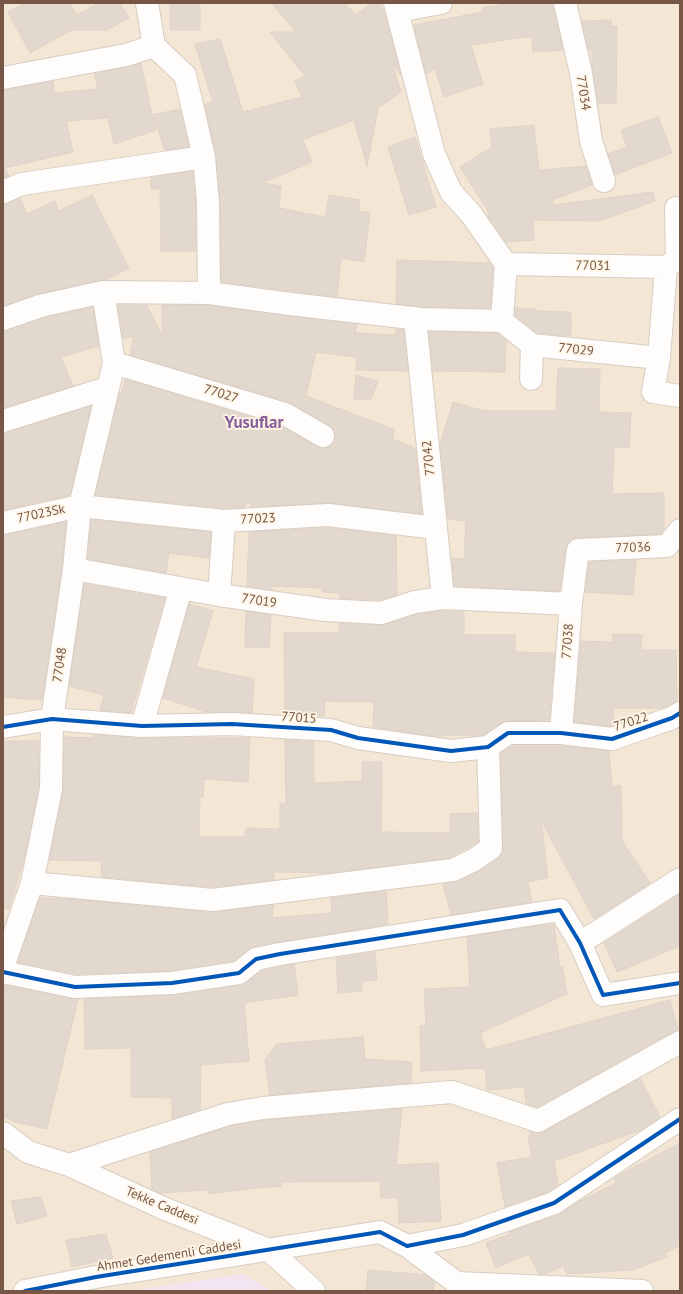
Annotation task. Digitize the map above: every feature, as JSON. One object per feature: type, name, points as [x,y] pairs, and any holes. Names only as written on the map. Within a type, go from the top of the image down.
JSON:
[{"type":"street","points":[[147,3],[154,46],[185,75],[204,157],[208,203],[209,293]]},
{"type":"street","points":[[441,3],[396,7],[434,154],[451,192],[471,214],[506,264],[502,321]]},
{"type":"street","name":"77034","points":[[565,3],[581,73],[591,141],[604,181]]},
{"type":"street","points":[[3,78],[126,55],[154,46]]},
{"type":"street","points":[[3,192],[22,184],[204,157]]},
{"type":"street","points":[[676,208],[671,263],[659,358],[653,392],[680,396]]},
{"type":"street","name":"77031","points":[[506,264],[671,263]]},
{"type":"street","points":[[103,292],[114,363]]},
{"type":"street","points":[[3,319],[40,306],[103,292],[209,293],[414,318],[502,321],[532,345],[531,379]]},
{"type":"street","name":"77042","points":[[414,318],[443,598]]},
{"type":"street","name":"77029","points":[[532,345],[659,358]]},
{"type":"street","name":"77048","points":[[3,966],[11,914],[32,883],[51,789],[52,719],[74,569],[80,506],[114,363]]},
{"type":"street","name":"77027","points":[[114,363],[285,414],[323,436]]},
{"type":"street","points":[[3,421],[107,388]]},
{"type":"street","name":"77023","points":[[80,506],[224,521],[328,516],[436,528]]},
{"type":"street","name":"77023Sk","points":[[3,523],[80,506]]},
{"type":"street","points":[[219,595],[224,521]]},
{"type":"street","name":"77036","points":[[578,550],[667,546],[680,530]]},
{"type":"street","name":"77038","points":[[561,733],[571,604],[578,550]]},
{"type":"street","name":"77019","points":[[74,569],[219,595],[326,610],[381,613],[415,602],[443,598],[571,604]]},
{"type":"street","points":[[142,726],[181,588]]},
{"type":"street","name":"77022","points":[[561,733],[612,739],[672,718],[680,713]]},
{"type":"street","name":"77015","points":[[3,727],[52,719],[142,726],[232,724],[331,730],[358,738],[451,751],[488,746],[508,732],[561,733]]},
{"type":"street","points":[[32,883],[213,900],[453,870],[474,860],[491,848],[488,746]]},
{"type":"street","points":[[580,943],[680,880]]},
{"type":"street","points":[[3,972],[76,986],[172,983],[239,972],[256,959],[280,954],[560,910],[580,943],[604,995],[680,983]]},
{"type":"street","points":[[69,1165],[228,1114],[299,1105],[452,1092],[538,1121],[680,1042]]},
{"type":"street","points":[[407,1246],[463,1235],[554,1203],[680,1119]]},
{"type":"street","name":"Tekke Caddesi","points":[[3,1133],[28,1152],[69,1165],[163,1208],[270,1250],[314,1291]]},
{"type":"street","points":[[3,1154],[28,1152]]},
{"type":"street","name":"Ahmet Gedemenli Caddesi","points":[[25,1291],[380,1232],[407,1246],[457,1283],[642,1291]]},
{"type":"shaded area","points":[[3,3],[680,3],[680,1291],[3,1291]]},
{"type":"shaded area","points":[[243,1274],[272,1291],[128,1291]]},
{"type":"building","points":[[25,3],[70,3],[77,15],[99,3],[120,3],[129,18],[107,30],[71,30],[30,53],[8,12]]},
{"type":"building","points":[[170,3],[200,3],[200,30],[170,30]]},
{"type":"building","points":[[271,3],[345,3],[355,15],[373,3],[379,3],[384,11],[401,76],[392,63],[401,92],[378,108],[367,166],[354,120],[303,140],[312,162],[262,183],[281,186],[279,208],[325,217],[329,195],[360,200],[358,211],[370,213],[364,262],[341,258],[337,297],[221,282],[220,203],[216,156],[205,104],[213,102],[195,44],[220,39],[243,112],[302,97],[295,81],[305,76],[270,32],[296,32]]},
{"type":"building","points":[[519,3],[519,5],[553,3],[563,50],[533,52],[532,36],[471,45],[483,84],[444,97],[435,69],[426,74],[414,25],[483,12],[482,8]]},
{"type":"building","points":[[611,20],[611,26],[617,26],[616,103],[598,103],[592,65],[592,50],[589,50],[582,21]]},
{"type":"building","points":[[141,63],[152,115],[180,109],[189,147],[165,150],[153,117],[156,130],[114,144],[108,118],[66,121],[73,152],[5,168],[9,176],[3,178],[3,90],[53,81],[54,93],[98,89],[94,74]]},
{"type":"building","points":[[658,117],[672,153],[615,175],[608,154],[627,147],[621,130]]},
{"type":"building","points":[[534,125],[539,170],[586,166],[592,185],[553,200],[554,205],[653,192],[655,201],[599,221],[533,220],[534,240],[506,242],[495,226],[495,222],[492,222],[488,216],[488,211],[460,167],[492,147],[490,129]]},
{"type":"building","points":[[415,137],[436,207],[409,215],[388,147]]},
{"type":"building","points":[[193,171],[196,204],[196,251],[161,251],[160,189],[151,189],[151,177]]},
{"type":"building","points":[[92,195],[129,268],[106,280],[37,294],[3,306],[3,204],[20,198],[27,214],[55,201],[59,211]]},
{"type":"building","points":[[397,260],[490,263],[493,268],[490,308],[421,307],[396,304]]},
{"type":"building","points":[[118,305],[147,305],[162,336],[162,305],[208,305],[357,324],[355,333],[396,335],[396,329],[404,330],[408,371],[356,370],[357,357],[316,352],[306,396],[395,430],[392,439],[415,448],[422,514],[327,503],[250,507],[251,503],[247,502],[245,507],[224,508],[95,495],[120,393],[122,392],[125,379],[280,426],[317,447],[329,447],[334,443],[335,436],[334,430],[329,425],[289,402],[130,355],[134,336],[123,339]]},
{"type":"building","points":[[93,307],[99,346],[61,357],[73,386],[3,408],[3,331],[43,318]]},
{"type":"building","points":[[515,308],[536,309],[536,311],[571,312],[571,336],[537,333],[515,315]]},
{"type":"building","points":[[429,332],[497,333],[506,340],[505,372],[433,371]]},
{"type":"building","points":[[558,368],[600,369],[599,412],[631,413],[629,448],[614,447],[612,494],[664,493],[664,530],[661,534],[572,539],[566,548],[560,590],[558,591],[454,586],[452,558],[464,559],[466,521],[448,519],[440,445],[453,402],[484,411],[556,411]]},
{"type":"building","points":[[356,375],[378,381],[371,399],[354,399]]},
{"type":"building","points":[[91,406],[70,495],[3,510],[3,433]]},
{"type":"building","points":[[91,520],[211,532],[209,558],[169,553],[166,573],[88,559]]},
{"type":"building","points":[[66,522],[62,568],[42,700],[3,697],[3,535]]},
{"type":"building","points":[[328,528],[396,536],[397,595],[379,600],[340,598],[340,593],[322,592],[322,588],[272,586],[272,590],[247,586],[249,532]]},
{"type":"building","points":[[636,560],[633,595],[585,592],[589,562]]},
{"type":"building","points":[[84,584],[165,598],[131,713],[100,710],[104,695],[69,686]]},
{"type":"building","points":[[189,604],[213,611],[196,667],[254,679],[252,713],[207,712],[163,698]]},
{"type":"building","points":[[246,611],[271,615],[269,648],[245,647]]},
{"type":"building","points":[[444,611],[464,612],[464,635],[515,635],[515,652],[555,653],[549,720],[508,721],[501,723],[483,735],[433,736],[373,727],[374,702],[325,701],[324,716],[285,715],[284,633],[339,633],[339,623],[381,625],[418,614]]},
{"type":"building","points":[[613,634],[642,635],[641,650],[676,650],[677,701],[663,708],[614,708],[613,725],[611,726],[574,722],[581,641],[613,642]]},
{"type":"building","points":[[94,735],[142,738],[250,738],[248,782],[204,779],[203,797],[200,797],[199,837],[245,837],[246,828],[280,829],[280,804],[286,804],[285,740],[314,742],[314,783],[362,781],[362,762],[382,762],[381,832],[450,833],[450,814],[477,813],[478,842],[449,858],[330,873],[274,872],[274,880],[213,887],[101,877],[102,861],[49,860],[63,791],[64,737],[94,738]]},
{"type":"building","points":[[3,741],[39,741],[39,788],[24,859],[9,909],[3,908]]},
{"type":"building","points":[[512,746],[560,746],[609,751],[612,786],[621,786],[622,841],[650,883],[594,919],[541,820],[548,878],[528,882],[532,902],[451,915],[443,884],[458,881],[479,871],[502,853],[501,753]]},
{"type":"building","points":[[386,891],[388,924],[253,947],[234,961],[171,971],[76,974],[18,962],[40,898],[81,900],[212,912],[273,905],[272,918],[332,913],[331,898]]},
{"type":"building","points":[[680,894],[680,946],[617,972],[604,943]]},
{"type":"building","points":[[554,925],[560,968],[562,967],[567,994],[480,1033],[486,1050],[670,1000],[678,1030],[643,1047],[537,1107],[526,1104],[524,1087],[487,1090],[485,1068],[421,1071],[420,1026],[426,1025],[424,989],[470,987],[467,937],[536,926]]},
{"type":"building","points":[[375,952],[377,980],[362,981],[362,991],[338,993],[336,958]]},
{"type":"building","points":[[294,964],[298,995],[244,1003],[249,1061],[201,1065],[200,1110],[172,1119],[172,1098],[131,1097],[131,1048],[85,1049],[84,999],[173,995],[241,985],[262,971]]},
{"type":"building","points":[[4,985],[78,999],[47,1129],[15,1122],[3,1116]]},
{"type":"building","points":[[363,1037],[365,1059],[412,1062],[411,1083],[270,1095],[265,1060],[277,1044]]},
{"type":"building","points":[[640,1078],[660,1117],[641,1130],[554,1161],[558,1185],[548,1192],[505,1207],[497,1163],[532,1157],[528,1136],[530,1136],[529,1131],[539,1133],[544,1132]]},
{"type":"building","points":[[402,1109],[396,1165],[438,1163],[441,1221],[399,1223],[398,1198],[381,1198],[380,1181],[281,1182],[281,1186],[209,1194],[208,1190],[160,1193],[152,1189],[150,1152],[231,1126],[265,1120]]},
{"type":"building","points":[[680,1143],[680,1245],[665,1253],[667,1257],[633,1270],[567,1274],[563,1266],[546,1274],[539,1274],[529,1254],[496,1268],[486,1243],[510,1234],[509,1232],[561,1213],[578,1202],[616,1183],[614,1178]]},
{"type":"building","points":[[41,1197],[47,1216],[17,1224],[11,1201]]},
{"type":"building","points":[[106,1234],[113,1258],[72,1267],[66,1240]]},
{"type":"building","points":[[368,1270],[426,1275],[434,1281],[433,1291],[366,1291]]},
{"type":"cycle path","points":[[3,727],[52,719],[142,726],[232,724],[331,730],[358,738],[451,751],[488,747],[508,733],[561,733],[612,739],[672,718],[680,713]]},
{"type":"cycle path","points":[[3,972],[75,987],[172,983],[239,973],[256,959],[280,954],[560,910],[580,943],[603,995],[680,983]]},
{"type":"cycle path","points":[[25,1291],[96,1277],[380,1232],[407,1246],[463,1235],[554,1203],[680,1119]]},
{"type":"district","name":"Yusuflar","points":[[254,423]]}]
